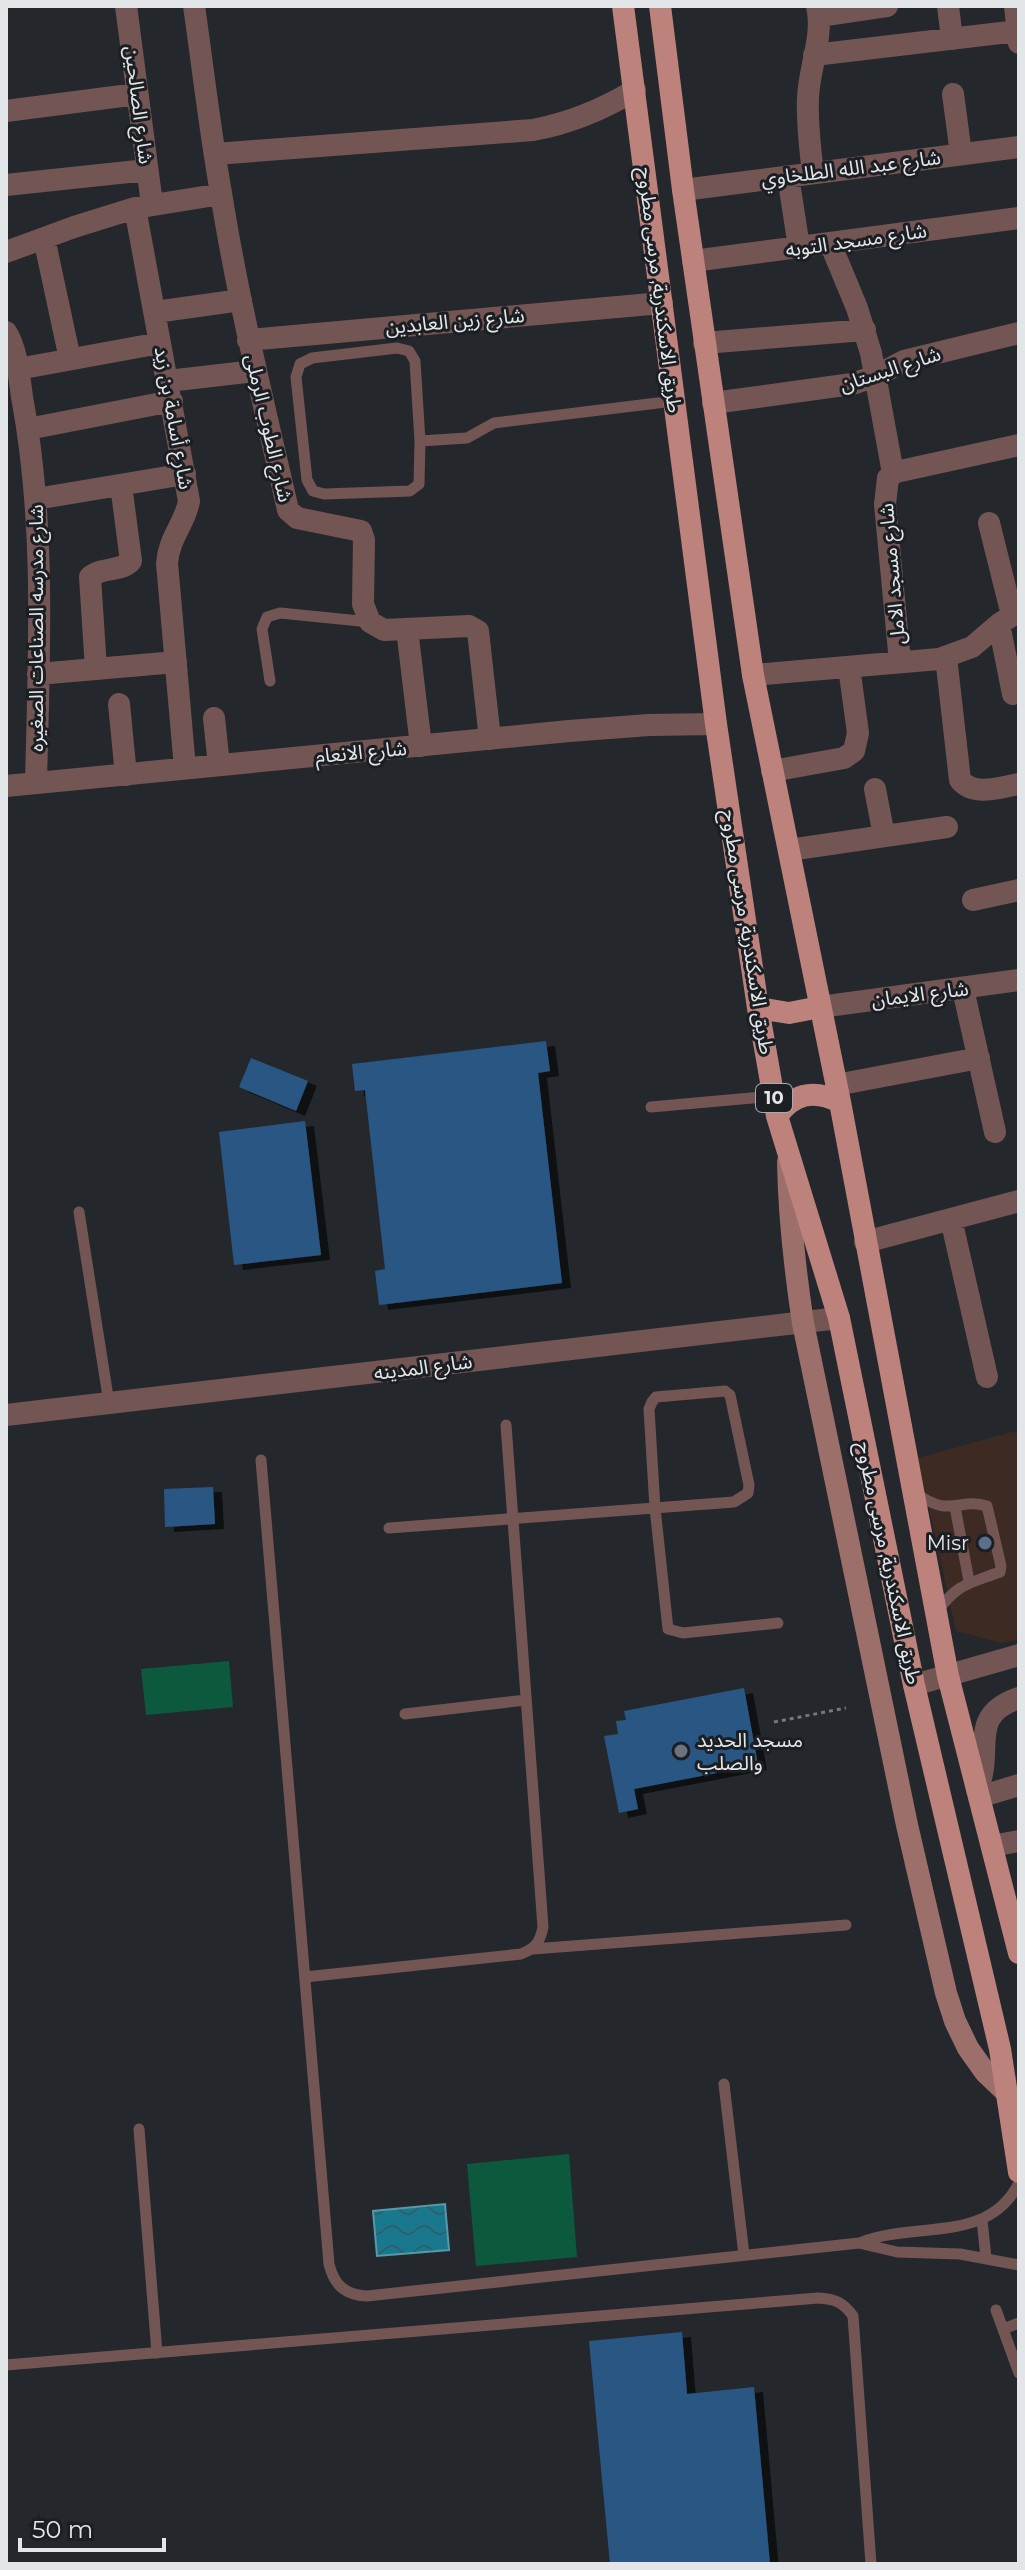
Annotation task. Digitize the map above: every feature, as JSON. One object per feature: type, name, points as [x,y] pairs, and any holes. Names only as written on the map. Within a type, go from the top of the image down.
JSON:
[{"type":"main road","name":"طريق الاسكندرية, مرسى مطروح","points":[[623,6],[716,724],[775,1106],[839,1318],[914,1685],[990,2006],[1019,2172]]},
{"type":"main road","name":"طريق الاسكندرية, مرسى مطروح","points":[[660,6],[704,343],[753,675],[838,1093],[948,1676],[992,1846],[1011,1889],[1019,1953]]},
{"type":"main road","points":[[758,1008],[789,1013],[820,1007]]},
{"type":"main road","points":[[775,1106],[786,1105],[812,1093],[838,1093]]},
{"type":"main road","points":[[788,1152],[788,1193],[803,1323],[907,1825],[955,2021],[968,2048],[985,2072],[1006,2092]]},
{"type":"street","name":"شارع الصالحين","points":[[126,6],[147,170],[144,206]]},
{"type":"street","name":"شارع الطوب الرملى","points":[[194,6],[221,194],[248,340],[290,513],[297,518],[355,528],[363,534],[363,604],[370,622]]},
{"type":"street","points":[[813,173],[808,99],[819,30],[818,11],[887,6]]},
{"type":"street","points":[[948,6],[952,39]]},
{"type":"street","points":[[814,55],[952,39],[1017,20]]},
{"type":"street","points":[[215,154],[533,130],[587,116],[635,90]]},
{"type":"street","points":[[6,111],[137,94]]},
{"type":"street","points":[[953,94],[961,154]]},
{"type":"street","name":"شارع عبد الله الطلخاوي","points":[[683,190],[1019,147]]},
{"type":"street","points":[[6,185],[147,170]]},
{"type":"street","points":[[788,176],[799,247]]},
{"type":"street","points":[[6,252],[144,206],[221,194]]},
{"type":"street","name":"شارع أسامة بن زيد","points":[[144,206],[155,312],[189,501],[171,540],[167,563],[185,768]]},
{"type":"street","name":"شارع مسجد التوبه","points":[[693,261],[1019,218]]},
{"type":"street","points":[[44,238],[70,359]]},
{"type":"street","points":[[830,243],[865,330],[893,473]]},
{"type":"street","points":[[155,312],[241,300]]},
{"type":"street","name":"شارع زين العابدين","points":[[248,340],[662,303]]},
{"type":"street","points":[[704,343],[865,330]]},
{"type":"street","name":"شارع مدرسه الصناعات الصغيره","points":[[6,332],[18,369],[36,499],[40,585],[36,783]]},
{"type":"street","name":"شارع البستان","points":[[713,403],[839,387],[876,376],[904,361],[1019,333]]},
{"type":"street","points":[[18,369],[160,343]]},
{"type":"street","points":[[28,429],[255,371]]},
{"type":"street","name":"شارع مسجد الامل","points":[[900,662],[885,504],[887,482],[893,473],[1019,445]]},
{"type":"street","points":[[36,499],[185,474]]},
{"type":"street","points":[[96,669],[90,577],[95,573],[127,566],[131,561],[121,485]]},
{"type":"street","points":[[989,523],[1010,617],[1013,694]]},
{"type":"street","points":[[753,675],[946,657],[972,647],[1010,617]]},
{"type":"street","points":[[370,622],[384,630],[469,626],[478,631],[490,739]]},
{"type":"street","points":[[407,629],[421,746]]},
{"type":"street","points":[[946,657],[960,780],[967,787],[977,790],[1019,784]]},
{"type":"street","points":[[38,674],[176,662]]},
{"type":"street","points":[[772,771],[844,758],[854,751],[858,740],[849,667]]},
{"type":"street","points":[[119,704],[126,775]]},
{"type":"street","points":[[214,718],[219,765]]},
{"type":"street","name":"شارع الانعام","points":[[6,786],[622,726],[716,724]]},
{"type":"street","points":[[875,789],[884,836]]},
{"type":"street","points":[[789,850],[947,827]]},
{"type":"street","points":[[973,900],[1019,890]]},
{"type":"street","name":"شارع الايمان","points":[[820,1007],[1019,980]]},
{"type":"street","points":[[963,989],[995,1132]]},
{"type":"street","points":[[838,1093],[979,1058]]},
{"type":"street","points":[[865,1242],[1019,1201]]},
{"type":"street","points":[[951,1219],[987,1377]]},
{"type":"street","name":"شارع المدينه","points":[[6,1415],[839,1318]]},
{"type":"street","points":[[914,1685],[1019,1655]]},
{"type":"street","points":[[1019,1698],[995,1710],[987,1723],[985,1765],[978,1793],[1019,1785]]},
{"type":"street","points":[[992,1846],[1019,1841]]},
{"type":"lane","points":[[397,348],[409,351],[415,361],[420,441],[421,478],[410,491],[324,494],[313,491],[307,480],[296,377],[300,364],[312,358],[397,348]]},
{"type":"lane","points":[[420,441],[467,438],[494,423],[674,401]]},
{"type":"lane","points":[[270,681],[262,629],[267,617],[280,613],[370,622]]},
{"type":"lane","points":[[651,1107],[775,1106]]},
{"type":"lane","points":[[79,1212],[109,1403]]},
{"type":"lane","points":[[389,1528],[513,1518],[655,1508],[734,1502],[748,1493],[749,1485],[730,1395],[725,1391],[656,1397],[649,1409],[655,1508],[668,1629],[683,1633],[778,1623]]},
{"type":"lane","points":[[506,1425],[543,1927],[540,1941],[533,1949]]},
{"type":"lane","points":[[261,1460],[329,2264],[337,2284],[346,2291],[367,2296],[859,2243],[899,2231],[957,2226],[982,2220],[1012,2198],[1019,2183]]},
{"type":"lane","points":[[912,1489],[939,1506],[987,1506],[1001,1566],[1000,1572],[969,1581],[956,1589],[936,1613]]},
{"type":"lane","points":[[955,1507],[969,1581]]},
{"type":"lane","points":[[405,1714],[526,1700]]},
{"type":"lane","points":[[305,1977],[521,1954],[533,1949],[846,1925]]},
{"type":"lane","points":[[724,2084],[744,2255]]},
{"type":"lane","points":[[139,2129],[157,2353]]},
{"type":"lane","points":[[982,2220],[986,2258]]},
{"type":"lane","points":[[859,2243],[897,2252],[960,2254],[1019,2265]]},
{"type":"lane","points":[[6,2365],[834,2299],[844,2304],[853,2316],[871,2564]]},
{"type":"lane","points":[[996,2310],[1015,2349],[1019,2373]]},
{"type":"lane","points":[[1003,2329],[1019,2323]]},
{"type":"path","points":[[774,1722],[846,1708]]},
{"type":"shaded area","points":[[1019,1430],[1019,1639],[1002,1643],[956,1631],[918,1458]]},
{"type":"green space","points":[[229,1661],[233,1707],[146,1715],[141,1669]]},
{"type":"green space","points":[[569,2154],[577,2257],[476,2266],[467,2164]]},
{"type":"water","points":[[445,2204],[449,2250],[377,2256],[373,2211]]},
{"type":"building","points":[[546,1041],[550,1071],[538,1073],[562,1283],[379,1305],[375,1271],[385,1269],[365,1090],[355,1091],[352,1064]]},
{"type":"building","points":[[251,1058],[308,1081],[296,1111],[239,1087]]},
{"type":"building","points":[[305,1121],[321,1255],[234,1265],[219,1132]]},
{"type":"building","points":[[213,1487],[215,1524],[165,1527],[164,1489]]},
{"type":"building","name":"مسجد الحديد والصلب","points":[[744,1688],[758,1765],[634,1789],[638,1809],[619,1813],[604,1736],[618,1734],[616,1721],[626,1720],[624,1711]]},
{"type":"building","points":[[682,2332],[687,2394],[754,2387],[770,2564],[610,2564],[589,2341]]},
{"type":"place","name":"Misr","points":[[985,1543]]},
{"type":"place","name":"مسجد الحديد والصلب","points":[[681,1751]]}]
